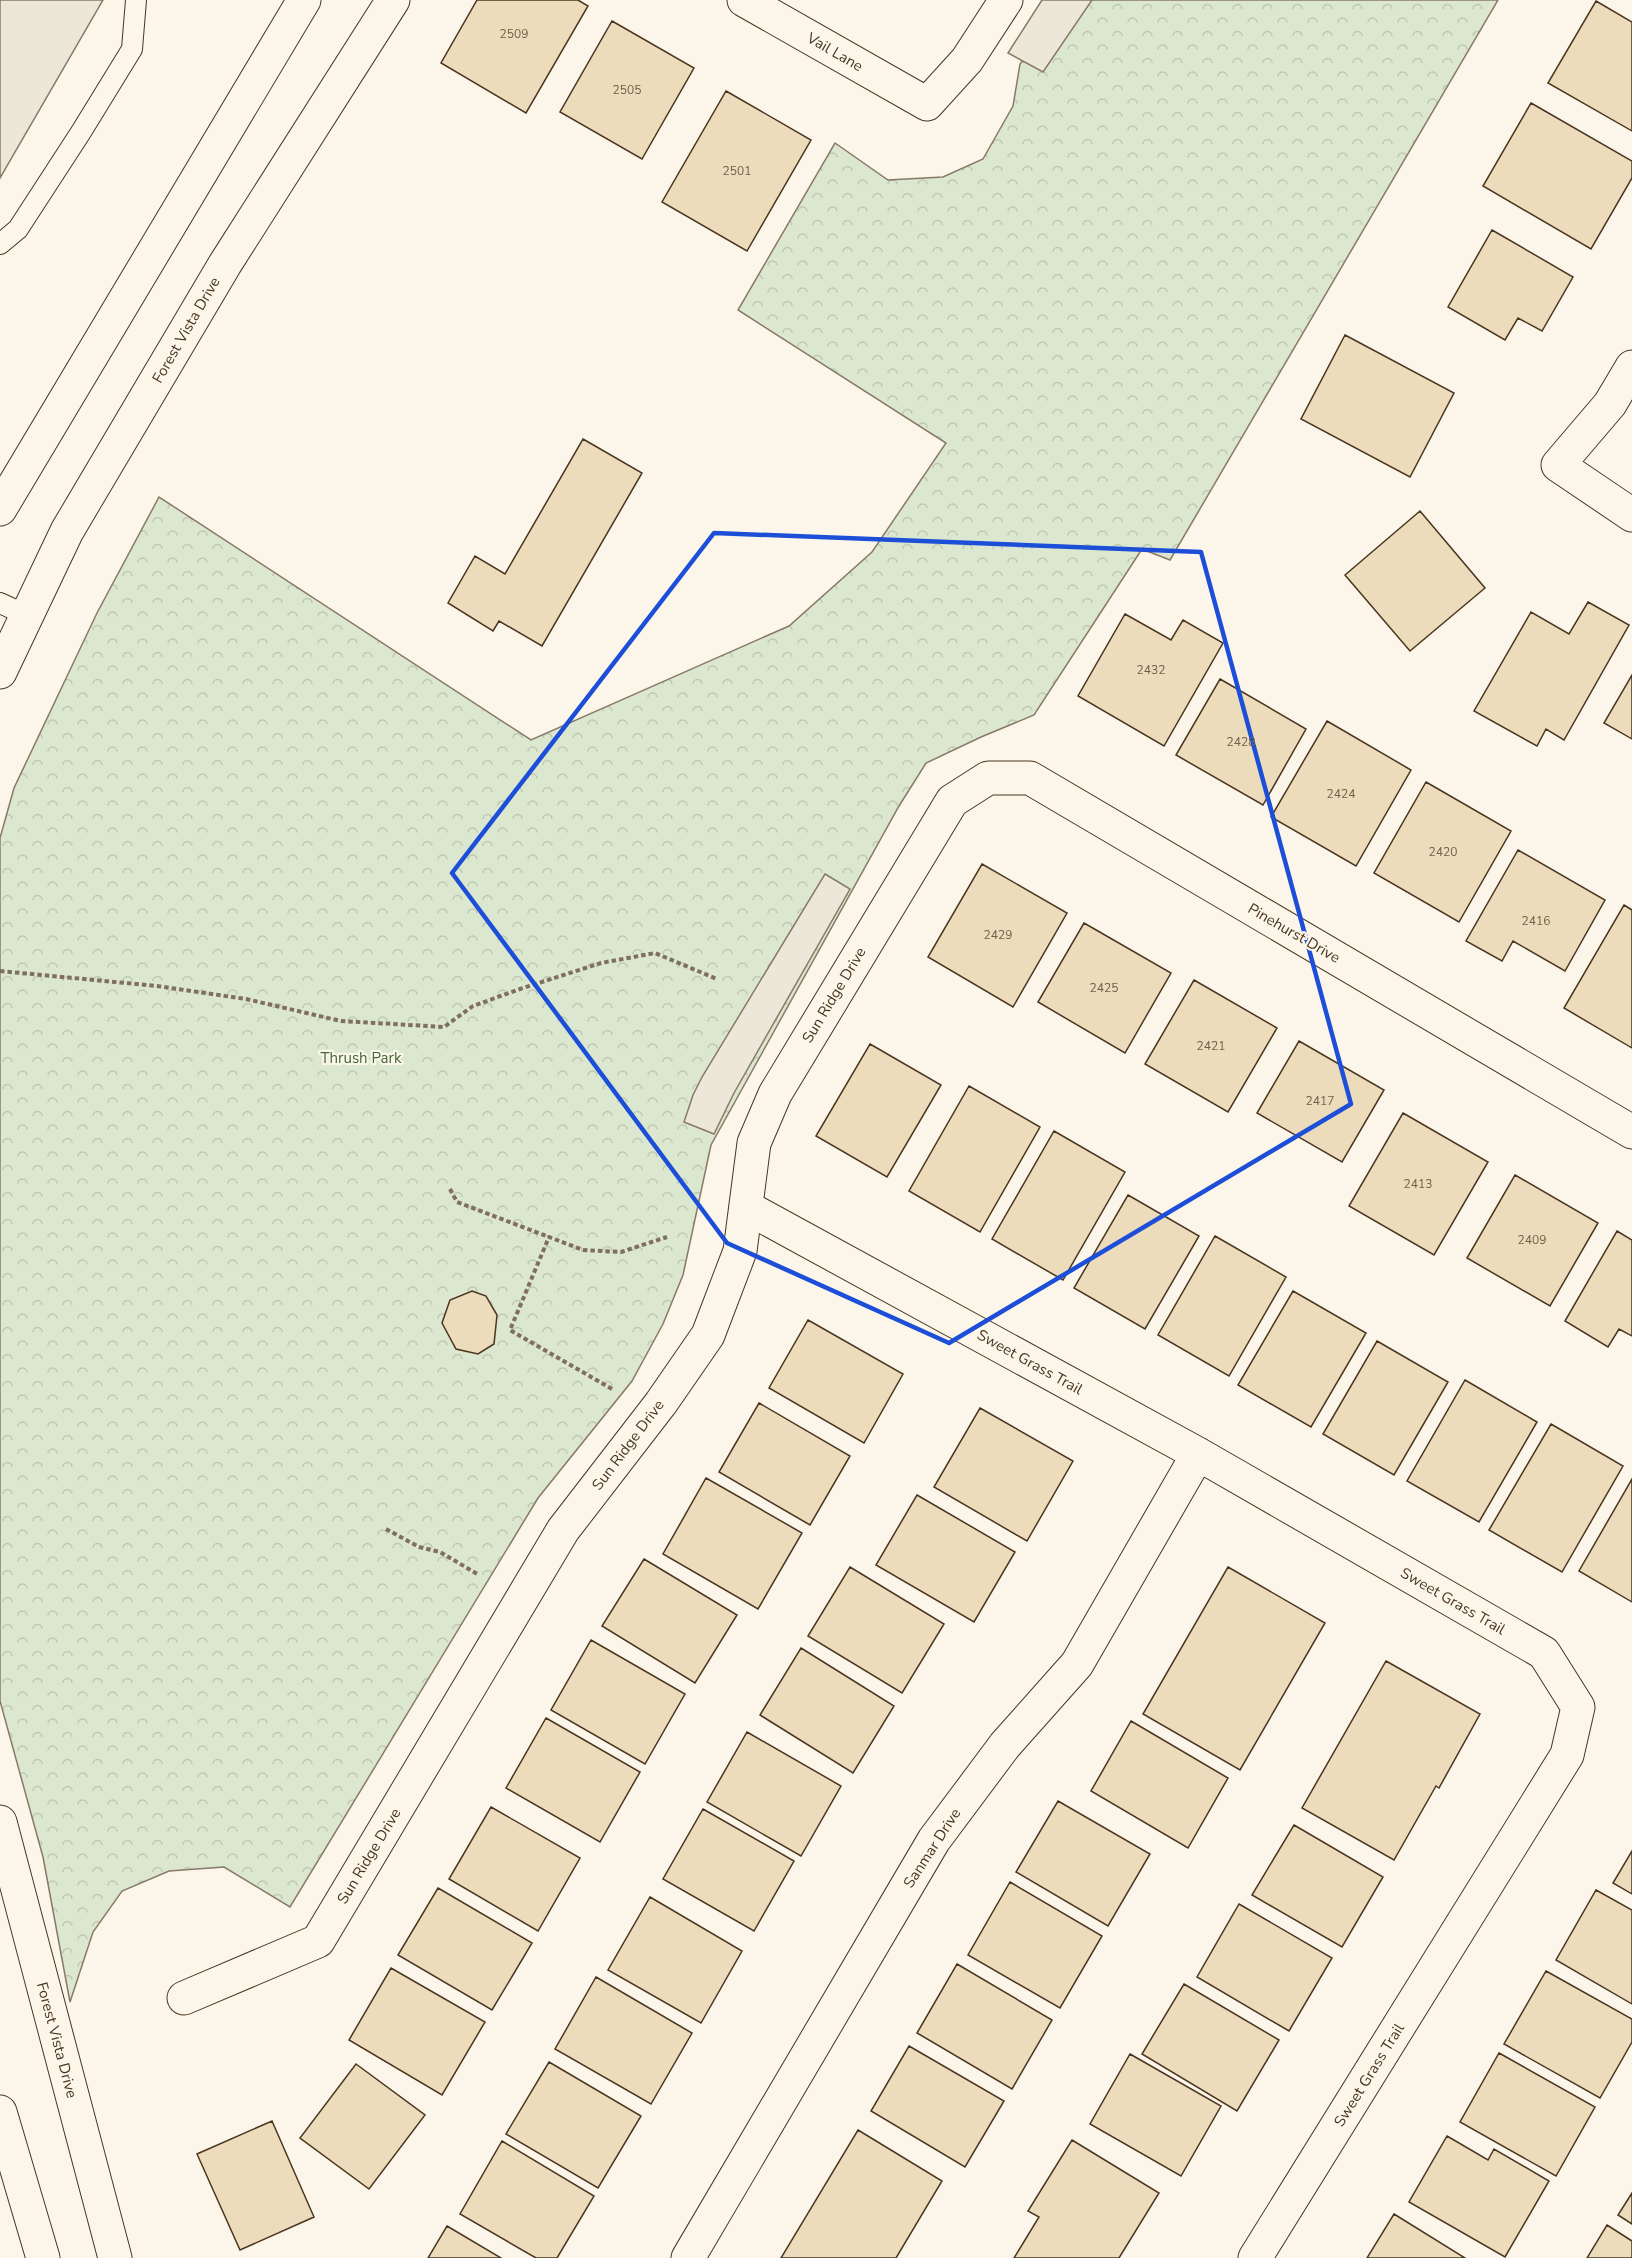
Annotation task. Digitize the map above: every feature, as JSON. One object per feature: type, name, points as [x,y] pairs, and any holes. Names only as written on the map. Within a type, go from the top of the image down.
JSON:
[{"type":"street","points":[[0,509],[304,0]]},
{"type":"street","name":"Forest Vista Drive","points":[[0,672],[13,609],[67,531],[225,264],[393,0]]},
{"type":"street","name":"Vail Lane","points":[[744,0],[927,104],[967,60],[1006,0]]},
{"type":"street","points":[[1632,367],[1610,404],[1558,465],[1632,515]]},
{"type":"street","name":"Pinehurst Drive","points":[[952,801],[988,778],[1030,777],[1632,1132]]},
{"type":"street","name":"Sun Ridge Drive","points":[[184,1998],[318,1941],[563,1530],[661,1403],[708,1335],[740,1251],[754,1143],[775,1094],[952,801]]},
{"type":"street","name":"Sweet Grass Trail","points":[[747,1207],[1198,1454],[1544,1653],[1578,1707],[1567,1755],[1255,2258]]},
{"type":"street","name":"Sanmar Drive","points":[[688,2258],[934,1840],[1005,1745],[1077,1664],[1198,1454]]},
{"type":"street","name":"Forest Vista Drive","points":[[0,1822],[115,2258]]},
{"type":"street","points":[[0,2112],[43,2258]]},
{"type":"lane","points":[[0,244],[18,229],[132,48],[136,0]]},
{"type":"path","points":[[0,971],[157,986],[235,997],[341,1021],[444,1027],[473,1006],[520,989],[601,963],[655,953],[717,979]]},
{"type":"path","points":[[450,1189],[457,1202],[582,1250],[621,1252],[667,1237]]},
{"type":"path","points":[[549,1237],[510,1330],[612,1389]]},
{"type":"path","points":[[386,1529],[419,1547],[440,1552],[479,1575]]},
{"type":"highlighted area","points":[[714,533],[1201,552],[1351,1104],[949,1343],[727,1243],[452,873]]},
{"type":"green space","name":"Thrush Park","points":[[1073,0],[1498,0],[1170,560],[1142,549],[1034,715],[926,763],[899,806],[711,1145],[683,1275],[663,1324],[632,1381],[538,1498],[290,1907],[224,1867],[169,1871],[122,1891],[93,1932],[70,2002],[43,1857],[0,1701],[0,838],[14,788],[97,613],[159,497],[531,740],[789,626],[872,552],[946,443],[738,310],[835,143],[888,180],[943,177],[983,159],[1013,106],[1020,64]]},
{"type":"shaded area","points":[[0,0],[103,0],[0,178]]},
{"type":"shaded area","points":[[1042,0],[1092,0],[1043,72],[1008,53]]},
{"type":"shaded area","points":[[825,874],[850,889],[734,1093],[714,1134],[684,1122],[702,1077]]},
{"type":"building","points":[[477,0],[578,0],[588,6],[526,113],[441,63]]},
{"type":"building","points":[[1596,1],[1632,22],[1632,131],[1548,83]]},
{"type":"building","points":[[612,21],[694,68],[642,159],[560,112]]},
{"type":"building","points":[[726,91],[811,140],[747,251],[662,202]]},
{"type":"building","points":[[1531,103],[1632,161],[1632,178],[1591,249],[1483,186]]},
{"type":"building","points":[[1492,230],[1573,277],[1542,331],[1518,318],[1505,340],[1448,307]]},
{"type":"building","points":[[1345,335],[1454,393],[1410,477],[1301,419]]},
{"type":"building","points":[[583,439],[642,473],[542,646],[499,621],[493,631],[448,603],[475,556],[505,574]]},
{"type":"building","points":[[1420,511],[1485,588],[1410,651],[1345,575]]},
{"type":"building","points":[[1588,602],[1629,625],[1564,740],[1546,729],[1537,746],[1474,711],[1531,612],[1569,634]]},
{"type":"building","points":[[1125,614],[1171,640],[1183,620],[1223,643],[1164,746],[1078,696]]},
{"type":"building","points":[[1632,675],[1632,739],[1604,723]]},
{"type":"building","points":[[1220,679],[1306,729],[1263,805],[1176,755]]},
{"type":"building","points":[[1327,721],[1411,770],[1356,866],[1271,817]]},
{"type":"building","points":[[1426,782],[1511,831],[1459,922],[1374,873]]},
{"type":"building","points":[[1518,850],[1605,900],[1565,971],[1513,941],[1502,961],[1466,941]]},
{"type":"building","points":[[982,864],[1067,913],[1013,1007],[928,957]]},
{"type":"building","points":[[1624,905],[1632,910],[1632,1048],[1564,1008]]},
{"type":"building","points":[[1084,923],[1171,973],[1125,1053],[1038,1002]]},
{"type":"building","points":[[1194,980],[1277,1028],[1228,1112],[1145,1064]]},
{"type":"building","points":[[1299,1041],[1384,1090],[1342,1162],[1257,1113]]},
{"type":"building","points":[[870,1044],[941,1085],[887,1177],[816,1136]]},
{"type":"building","points":[[969,1086],[1040,1127],[980,1232],[909,1191]]},
{"type":"building","points":[[1403,1113],[1488,1162],[1434,1255],[1349,1206]]},
{"type":"building","points":[[1054,1131],[1125,1172],[1063,1280],[992,1239]]},
{"type":"building","points":[[1515,1175],[1598,1223],[1550,1306],[1467,1258]]},
{"type":"building","points":[[1128,1195],[1199,1236],[1145,1329],[1074,1288]]},
{"type":"building","points":[[1617,1231],[1632,1240],[1632,1336],[1619,1329],[1608,1347],[1565,1321]]},
{"type":"building","points":[[1215,1236],[1286,1277],[1229,1376],[1158,1335]]},
{"type":"building","points":[[472,1291],[486,1296],[497,1315],[494,1344],[478,1354],[456,1349],[442,1323],[450,1300]]},
{"type":"building","points":[[1293,1291],[1366,1333],[1311,1427],[1238,1385]]},
{"type":"building","points":[[808,1320],[903,1374],[864,1443],[769,1388]]},
{"type":"building","points":[[1377,1341],[1448,1382],[1394,1475],[1323,1434]]},
{"type":"building","points":[[1465,1380],[1537,1422],[1479,1522],[1407,1481]]},
{"type":"building","points":[[759,1403],[850,1456],[810,1525],[719,1472]]},
{"type":"building","points":[[980,1408],[1073,1461],[1027,1541],[934,1487]]},
{"type":"building","points":[[1551,1424],[1623,1466],[1562,1572],[1489,1530]]},
{"type":"building","points":[[706,1478],[802,1533],[758,1609],[663,1554]]},
{"type":"building","points":[[1632,1479],[1632,1602],[1579,1571]]},
{"type":"building","points":[[917,1495],[1015,1552],[974,1622],[876,1565]]},
{"type":"building","points":[[644,1559],[737,1615],[695,1683],[602,1626]]},
{"type":"building","points":[[850,1567],[944,1624],[902,1693],[808,1636]]},
{"type":"building","points":[[1228,1567],[1325,1623],[1240,1770],[1143,1714]]},
{"type":"building","points":[[591,1640],[685,1694],[645,1764],[551,1710]]},
{"type":"building","points":[[801,1648],[894,1706],[853,1773],[760,1715]]},
{"type":"building","points":[[1386,1661],[1480,1714],[1439,1788],[1436,1786],[1394,1860],[1302,1808]]},
{"type":"building","points":[[546,1718],[640,1772],[600,1842],[506,1788]]},
{"type":"building","points":[[1131,1721],[1228,1778],[1188,1848],[1091,1791]]},
{"type":"building","points":[[747,1732],[841,1786],[801,1856],[707,1802]]},
{"type":"building","points":[[1058,1801],[1150,1854],[1108,1926],[1016,1872]]},
{"type":"building","points":[[491,1807],[580,1858],[538,1931],[449,1879]]},
{"type":"building","points":[[703,1809],[794,1861],[754,1931],[663,1879]]},
{"type":"building","points":[[1294,1825],[1383,1877],[1342,1947],[1252,1895]]},
{"type":"building","points":[[1632,1851],[1632,1894],[1613,1883]]},
{"type":"building","points":[[1010,1882],[1102,1936],[1060,2008],[968,1955]]},
{"type":"building","points":[[438,1888],[532,1943],[492,2010],[398,1955]]},
{"type":"building","points":[[1596,1890],[1632,1910],[1632,2004],[1556,1960]]},
{"type":"building","points":[[650,1897],[742,1951],[701,2023],[608,1970]]},
{"type":"building","points":[[1239,1904],[1332,1958],[1289,2031],[1197,1977]]},
{"type":"building","points":[[957,1964],[1052,2020],[1012,2089],[917,2033]]},
{"type":"building","points":[[391,1968],[485,2022],[442,2095],[349,2040]]},
{"type":"building","points":[[1546,1971],[1632,2019],[1632,2042],[1600,2098],[1504,2044]]},
{"type":"building","points":[[596,1977],[692,2033],[651,2104],[555,2049]]},
{"type":"building","points":[[1184,1984],[1279,2040],[1237,2111],[1142,2054]]},
{"type":"building","points":[[909,2046],[1004,2101],[965,2167],[871,2111]]},
{"type":"building","points":[[1499,2053],[1595,2107],[1556,2176],[1460,2122]]},
{"type":"building","points":[[1130,2054],[1221,2106],[1181,2176],[1090,2124]]},
{"type":"building","points":[[549,2062],[641,2116],[598,2188],[506,2134]]},
{"type":"building","points":[[356,2064],[425,2115],[369,2189],[300,2138]]},
{"type":"building","points":[[272,2121],[314,2217],[240,2250],[197,2154]]},
{"type":"building","points":[[858,2130],[942,2181],[896,2258],[781,2258]]},
{"type":"building","points":[[1447,2136],[1488,2160],[1494,2149],[1549,2181],[1505,2257],[1409,2202]]},
{"type":"building","points":[[1072,2140],[1159,2193],[1119,2258],[1014,2258],[1039,2217],[1028,2211]]},
{"type":"building","points":[[502,2141],[594,2196],[557,2258],[536,2258],[460,2214]]},
{"type":"building","points":[[1632,2193],[1632,2224],[1618,2215]]},
{"type":"building","points":[[1394,2214],[1465,2258],[1367,2258]]},
{"type":"building","points":[[1607,2225],[1632,2241],[1632,2258],[1587,2258]]},
{"type":"building","points":[[447,2226],[501,2258],[428,2258]]}]
